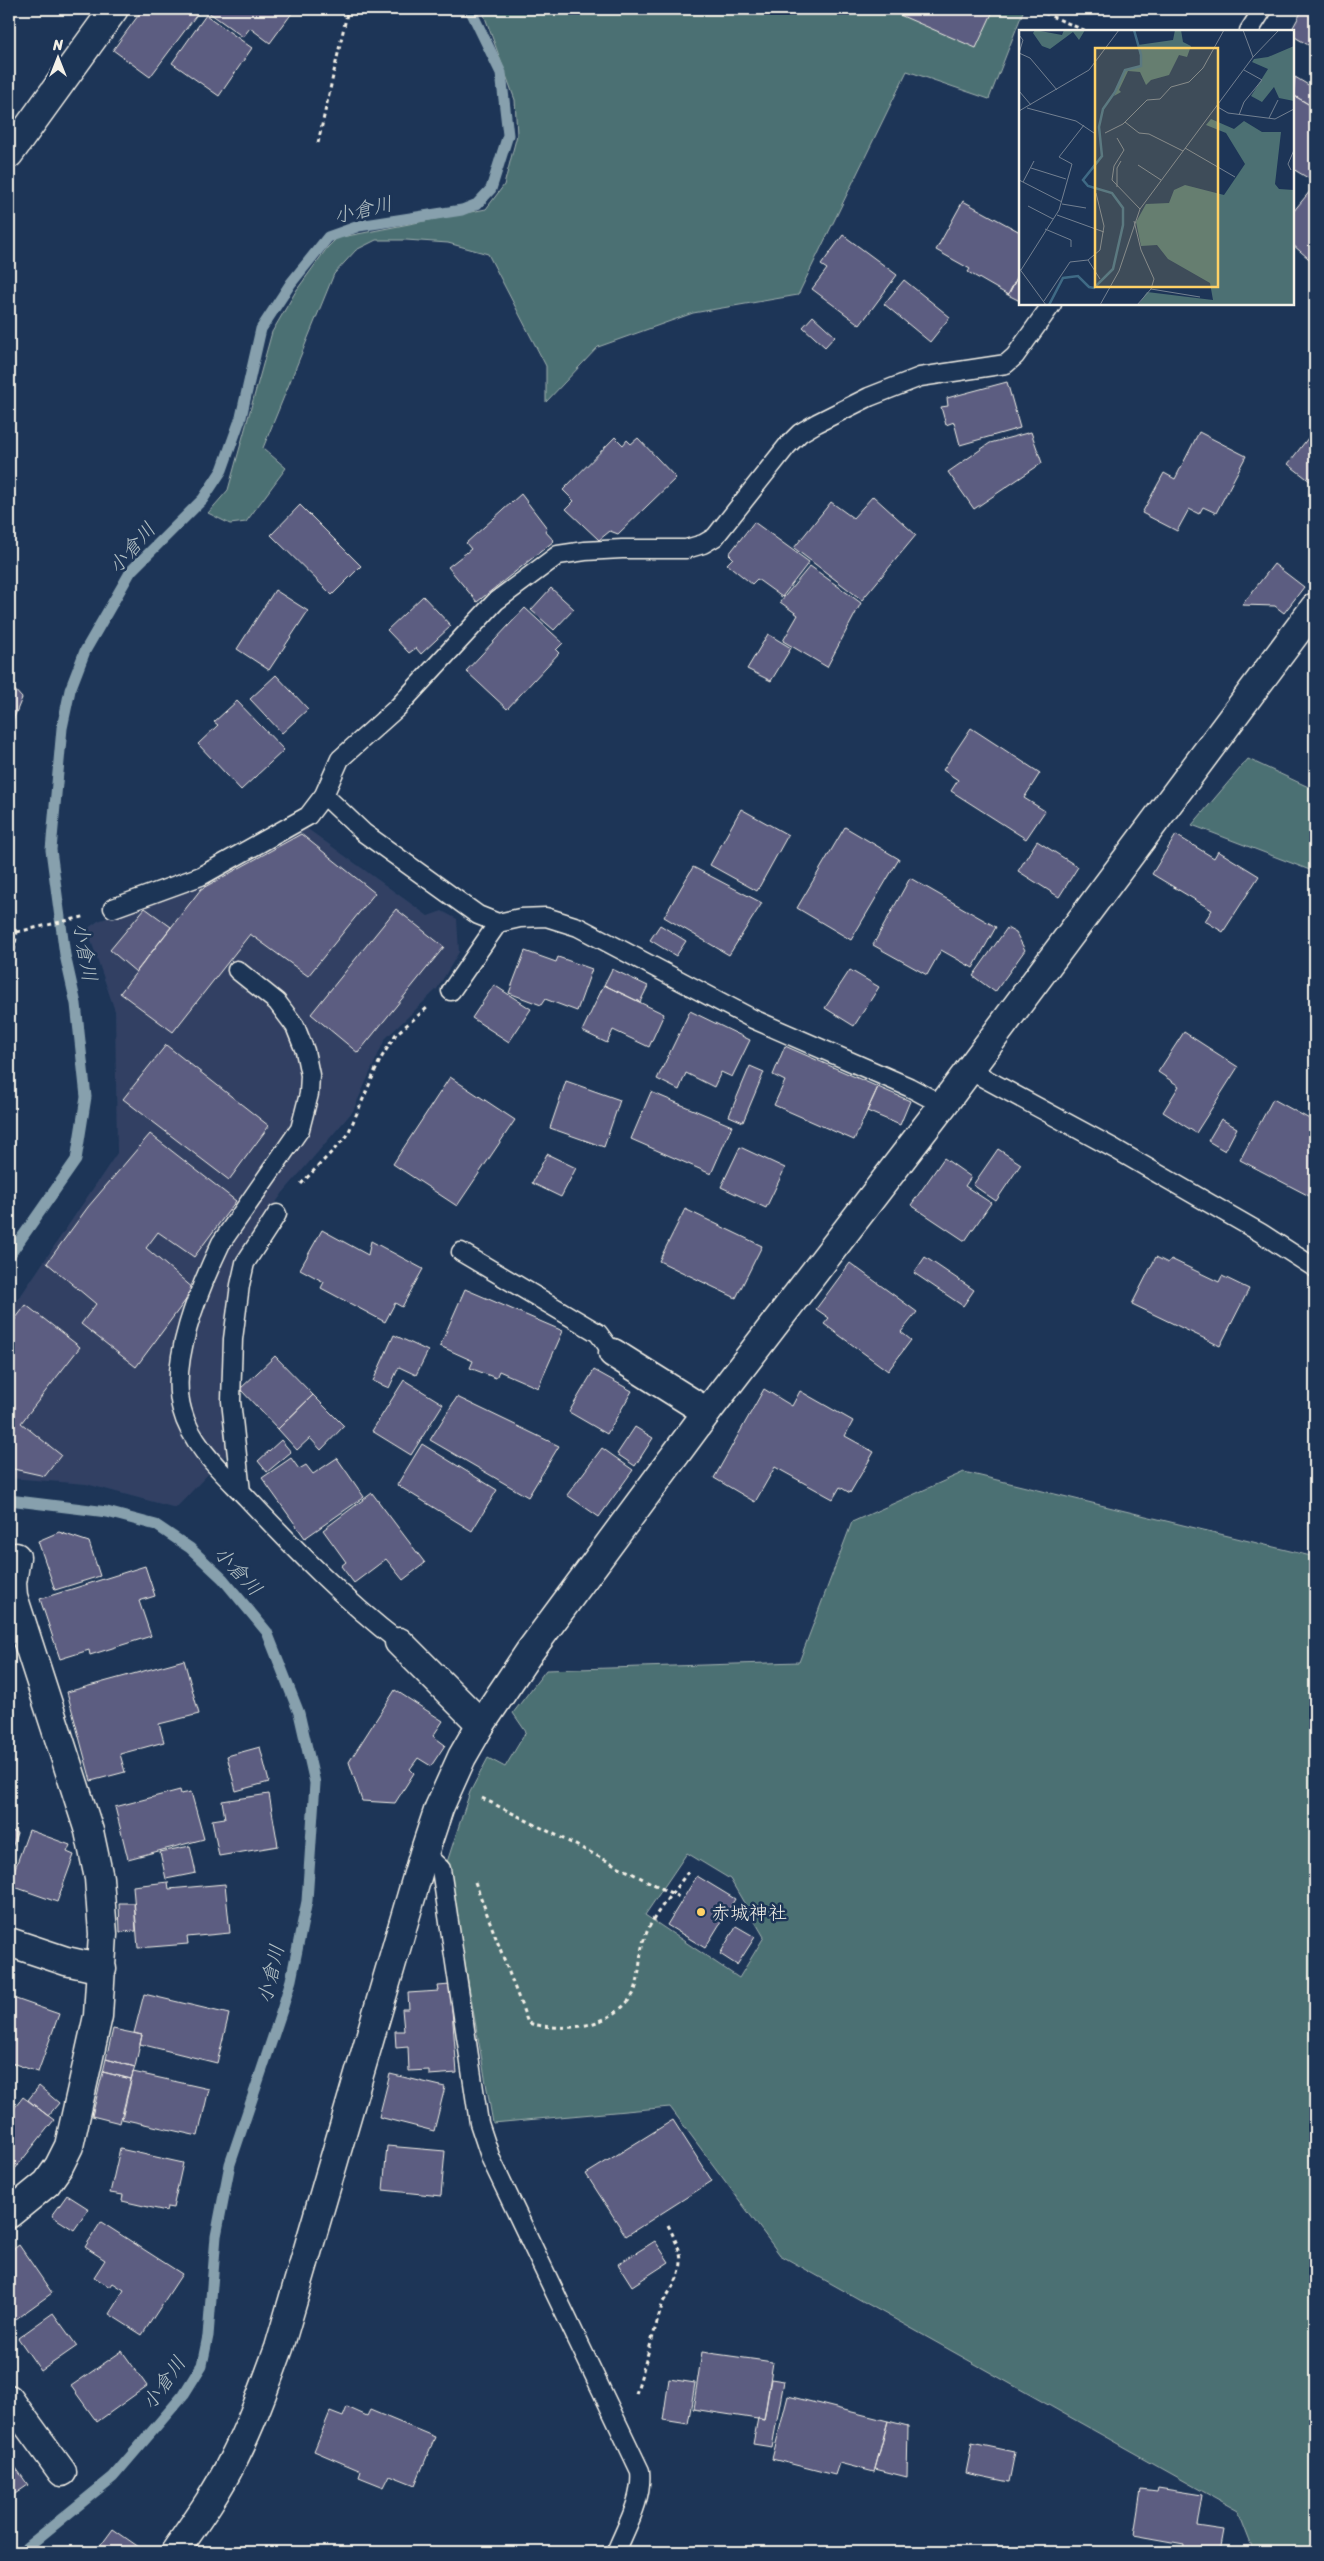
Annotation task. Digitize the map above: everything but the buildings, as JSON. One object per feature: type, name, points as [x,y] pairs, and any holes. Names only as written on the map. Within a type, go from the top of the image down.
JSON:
[{"type":"street","points":[[9,154],[114,9]]},
{"type":"street","points":[[175,2552],[211,2499],[233,2461],[276,2357],[424,1853],[450,1781],[481,1724],[530,1651],[707,1412],[1310,623]]},
{"type":"street","points":[[613,1353],[707,1412]]},
{"type":"street","points":[[9,2214],[47,2183],[59,2166],[69,2146],[98,2016],[102,1969],[102,1903],[96,1860],[81,1801],[13,1596],[12,1583],[16,1557]]},
{"type":"street","points":[[399,1642],[481,1724]]},
{"type":"street","points":[[9,1942],[41,1954],[102,1969]]},
{"type":"street","points":[[9,2399],[62,2472]]},
{"type":"lane","points":[[1251,30],[1263,9]]},
{"type":"lane","points":[[113,908],[201,876],[308,816],[324,795],[340,760],[397,708],[496,602],[558,555],[585,550],[686,548],[704,544],[715,537],[800,433],[869,397],[920,377],[1006,364],[1015,356],[1051,305]]},
{"type":"lane","points":[[324,795],[364,833],[414,871],[478,915],[498,923],[520,918],[546,917],[578,927],[753,1019],[909,1087],[942,1106]]},
{"type":"lane","points":[[451,991],[498,923]]},
{"type":"lane","points":[[237,970],[277,1002],[295,1026],[305,1051],[310,1076],[306,1111],[300,1129],[221,1243],[193,1312],[182,1357],[179,1387],[182,1410],[193,1437],[241,1492],[337,1589],[399,1642]]},
{"type":"lane","points":[[969,1070],[1130,1157],[1315,1268]]},
{"type":"lane","points":[[241,1492],[231,1401],[236,1321],[245,1264],[277,1214]]},
{"type":"lane","points":[[461,1252],[598,1333],[613,1353]]},
{"type":"lane","points":[[424,1853],[441,1869],[479,2123],[491,2159],[640,2471],[641,2484],[638,2498],[616,2552]]},
{"type":"path","points":[[318,143],[348,9]]},
{"type":"path","points":[[1038,10],[1084,30]]},
{"type":"path","points":[[16,932],[83,918]]},
{"type":"path","points":[[9,924],[16,932],[9,982]]},
{"type":"path","points":[[277,1214],[284,1202],[347,1136],[380,1060],[396,1034],[420,1013],[451,991]]},
{"type":"path","points":[[479,1797],[683,1899]]},
{"type":"path","points":[[474,1877],[528,2023],[557,2027],[582,2027],[608,2018],[633,1995],[643,1942],[688,1872]]},
{"type":"path","points":[[623,2437],[663,2302],[674,2283],[681,2264],[681,2253],[668,2225]]},
{"type":"shaded area","points":[[305,827],[428,916],[442,911],[457,919],[459,952],[437,989],[385,1039],[353,1111],[282,1194],[238,1256],[232,1271],[222,1359],[223,1429],[229,1452],[176,1508],[86,1484],[9,1478],[9,1313],[117,1153],[115,1011],[87,929],[98,921],[192,888]]},
{"type":"green space","points":[[482,9],[1024,9],[989,99],[907,71],[798,295],[693,313],[598,347],[546,402],[546,366],[488,254],[448,243],[406,240],[376,240],[356,250],[334,274],[263,448],[286,468],[246,522],[230,524],[208,513],[228,490],[272,332],[296,291],[327,248],[337,238],[486,209],[504,185],[517,135],[515,100]]},
{"type":"green space","points":[[1248,759],[1315,790],[1315,872],[1192,825]]},
{"type":"green space","points":[[964,1472],[1315,1557],[1315,2552],[1254,2552],[1238,2511],[780,2255],[670,2107],[493,2123],[447,1862],[470,1792],[488,1758],[505,1767],[526,1732],[513,1713],[546,1670],[799,1662],[852,1522]],"holes":[[[687,1853],[730,1879],[764,1937],[739,1978],[645,1915]]]},
{"type":"waterway","name":"小倉川","points":[[9,1256],[76,1160],[86,1097],[76,1004],[65,955],[51,850],[62,728],[70,690],[85,651],[131,571],[203,499],[222,470],[241,417],[261,329],[291,283],[328,237],[359,226],[462,210],[477,204],[491,189],[508,135],[501,73],[470,9]]},
{"type":"waterway","name":"小倉川","points":[[9,1500],[107,1512],[156,1525],[190,1548],[223,1579],[267,1632],[299,1713],[315,1783],[307,1901],[291,1980],[230,2164],[216,2236],[208,2336],[202,2365],[184,2394],[113,2477],[21,2552]]},
{"type":"place","name":"赤城神社","points":[[701,1912]]}]
